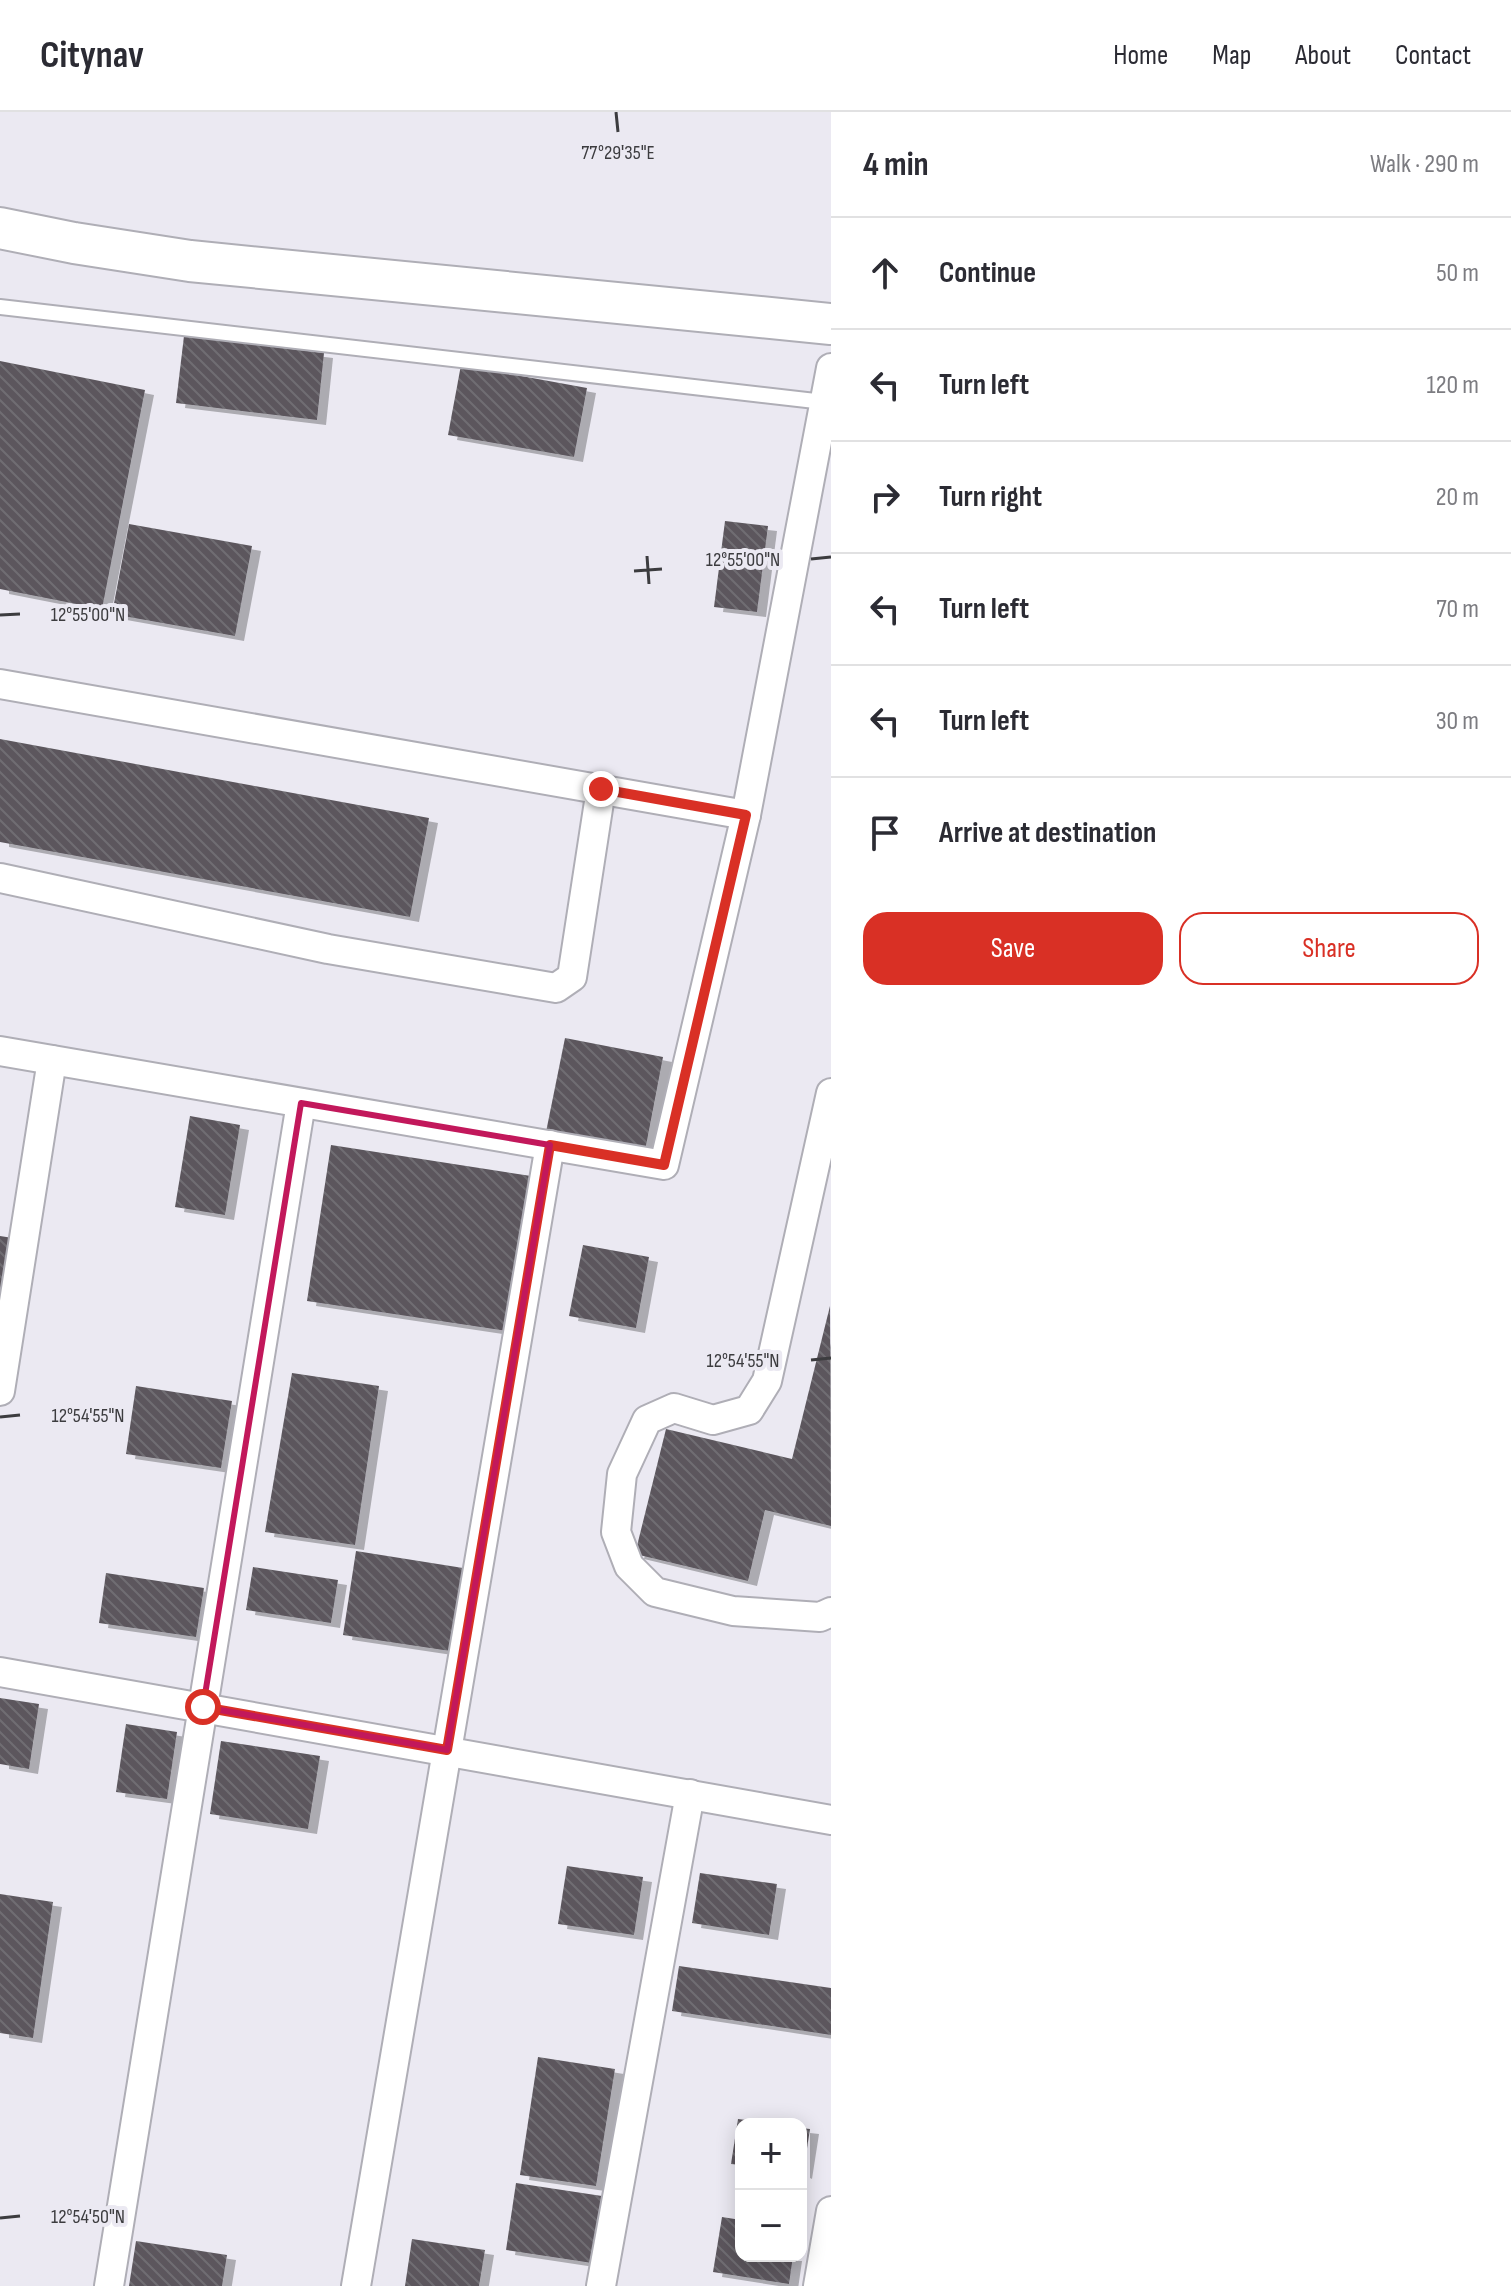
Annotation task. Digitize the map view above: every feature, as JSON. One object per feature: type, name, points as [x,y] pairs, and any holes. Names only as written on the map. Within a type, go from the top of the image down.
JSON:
[{"type":"street","points":[[0,228],[190,261],[831,324]]},
{"type":"street","points":[[0,1051],[664,1165],[746,815],[831,368]]},
{"type":"street","points":[[0,684],[746,815]]},
{"type":"street","points":[[0,878],[328,949],[556,988],[572,977],[601,789]]},
{"type":"street","points":[[0,1391],[52,1060]]},
{"type":"street","points":[[831,1093],[767,1381],[749,1410],[713,1420],[674,1408],[647,1420],[622,1474],[616,1532],[629,1566],[655,1592],[733,1611],[820,1617],[831,1612]]},
{"type":"street","points":[[109,2286],[301,1103]]},
{"type":"street","points":[[356,2286],[550,1145]]},
{"type":"street","points":[[0,1672],[831,1820]]},
{"type":"street","points":[[601,2286],[690,1794]]},
{"type":"street","points":[[818,2286],[831,2211]]},
{"type":"lane","points":[[0,307],[824,402]]},
{"type":"highlighted area","points":[[301,1103],[550,1145],[447,1750],[203,1707]]},
{"type":"building","points":[[184,336],[324,353],[317,420],[176,403]]},
{"type":"building","points":[[0,361],[145,390],[102,609],[0,589]]},
{"type":"building","points":[[461,365],[587,388],[574,457],[448,435]]},
{"type":"building","points":[[725,521],[768,526],[757,612],[714,607]]},
{"type":"building","points":[[129,524],[252,546],[235,636],[112,614]]},
{"type":"building","points":[[0,739],[429,818],[410,917],[0,842]]},
{"type":"building","points":[[565,1038],[663,1057],[645,1151],[546,1132]]},
{"type":"building","points":[[190,1116],[240,1125],[225,1215],[175,1207]]},
{"type":"building","points":[[331,1145],[531,1176],[507,1331],[307,1301]]},
{"type":"building","points":[[0,1236],[19,1239],[0,1304]]},
{"type":"building","points":[[583,1245],[649,1257],[636,1328],[569,1316]]},
{"type":"building","points":[[830,1306],[831,1526],[765,1510],[748,1581],[635,1554],[666,1429],[792,1459]]},
{"type":"building","points":[[292,1373],[379,1386],[355,1545],[265,1532]]},
{"type":"building","points":[[136,1386],[232,1401],[221,1468],[126,1454]]},
{"type":"building","points":[[356,1551],[463,1568],[450,1651],[343,1635]]},
{"type":"building","points":[[253,1567],[338,1580],[331,1623],[246,1610]]},
{"type":"building","points":[[106,1573],[204,1588],[196,1637],[99,1623]]},
{"type":"building","points":[[0,1698],[39,1704],[29,1769],[0,1764]]},
{"type":"building","points":[[126,1724],[177,1732],[167,1799],[116,1792]]},
{"type":"building","points":[[221,1741],[320,1756],[308,1829],[210,1814]]},
{"type":"building","points":[[567,1866],[643,1877],[634,1935],[558,1924]]},
{"type":"building","points":[[700,1873],[777,1884],[769,1935],[692,1923]]},
{"type":"building","points":[[0,1894],[53,1902],[33,2038],[0,2033]]},
{"type":"building","points":[[679,1966],[831,1988],[831,2035],[672,2011]]},
{"type":"building","points":[[538,2057],[615,2069],[596,2186],[520,2175]]},
{"type":"building","points":[[735,2138],[735,2164],[731,2164]]},
{"type":"building","points":[[516,2183],[602,2196],[592,2263],[506,2250]]},
{"type":"building","points":[[722,2217],[735,2219],[735,2262],[792,2262],[789,2284],[713,2272]]},
{"type":"building","points":[[412,2239],[485,2250],[479,2286],[405,2286]]},
{"type":"building","points":[[136,2241],[227,2255],[222,2286],[129,2286]]},
{"type":"route","points":[[203,1707],[447,1750],[550,1145],[664,1165],[746,815],[601,789]]}]
